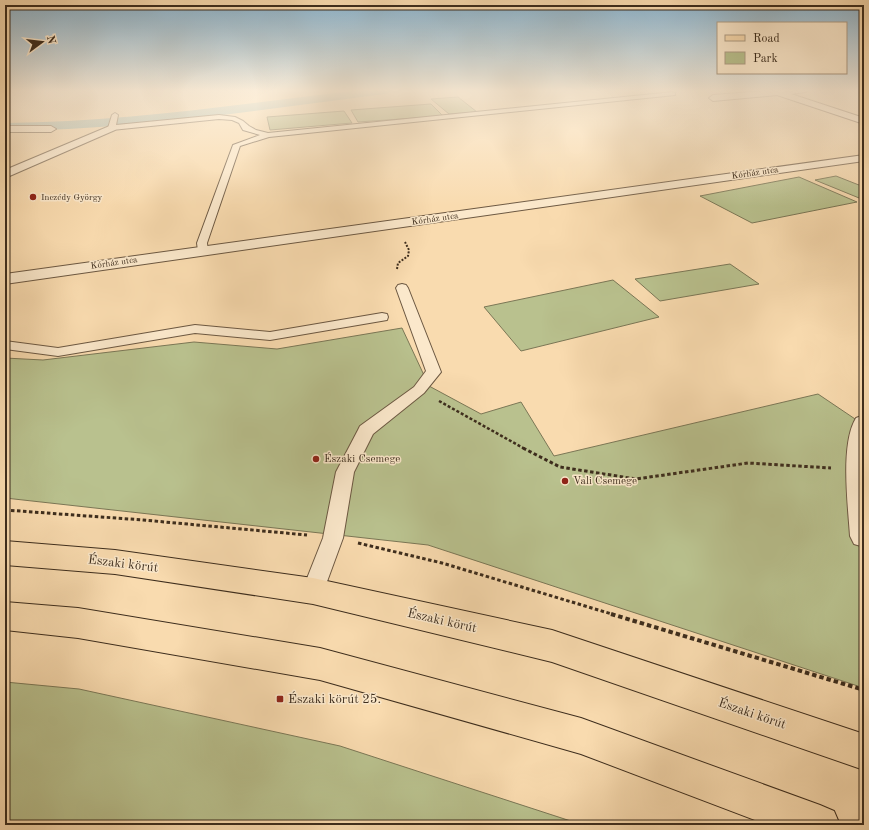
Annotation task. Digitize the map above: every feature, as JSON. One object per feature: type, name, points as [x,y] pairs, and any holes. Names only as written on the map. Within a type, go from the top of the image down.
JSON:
[{"type":"main road","name":"Északi körút","points":[[5,553],[115,562],[313,591],[552,646],[864,752]]},
{"type":"main road","points":[[5,616],[78,623],[320,664],[581,736],[820,825]]},
{"type":"street","points":[[5,129],[51,129]]},
{"type":"street","points":[[5,174],[110,129]]},
{"type":"street","name":"Kórház utca","points":[[5,279],[864,158]]},
{"type":"street","points":[[5,162],[36,161]]},
{"type":"street","points":[[832,162],[857,172]]},
{"type":"street","points":[[864,423],[861,430],[860,469],[864,536]]},
{"type":"lane","points":[[247,129],[254,132],[268,135]]},
{"type":"lane","points":[[203,251],[202,243],[237,145],[248,140],[268,135],[330,129]]},
{"type":"lane","points":[[313,591],[333,538],[345,472],[366,430],[419,390],[434,372],[402,288]]},
{"type":"lane","points":[[5,345],[58,352],[195,329],[270,336],[382,317]]},
{"type":"path","points":[[397,224],[409,250],[408,256],[398,263],[397,275],[402,288]]},
{"type":"path","points":[[419,390],[560,467],[636,479],[748,463],[860,469]]},
{"type":"path","points":[[5,510],[143,520],[333,538],[442,563],[864,690]]},
{"type":"green space","points":[[836,176],[864,187],[864,200],[815,180]]},
{"type":"green space","points":[[799,177],[857,202],[752,223],[700,196]]},
{"type":"green space","points":[[730,264],[759,284],[660,301],[635,279]]},
{"type":"green space","points":[[613,280],[659,317],[521,351],[484,307]]},
{"type":"green space","points":[[402,328],[429,386],[481,414],[521,402],[554,456],[818,394],[864,425],[864,688],[428,545],[5,498],[5,358],[43,360],[194,342],[277,349]]},
{"type":"green space","points":[[5,682],[79,689],[340,746],[583,825],[5,825]]},
{"type":"place","name":"Inczédy György","points":[[33,197]]},
{"type":"place","name":"Északi Csemege","points":[[316,459]]},
{"type":"place","name":"Vali Csemege","points":[[565,481]]},
{"type":"place","name":"Északi körút 25.","points":[[280,699]]}]
